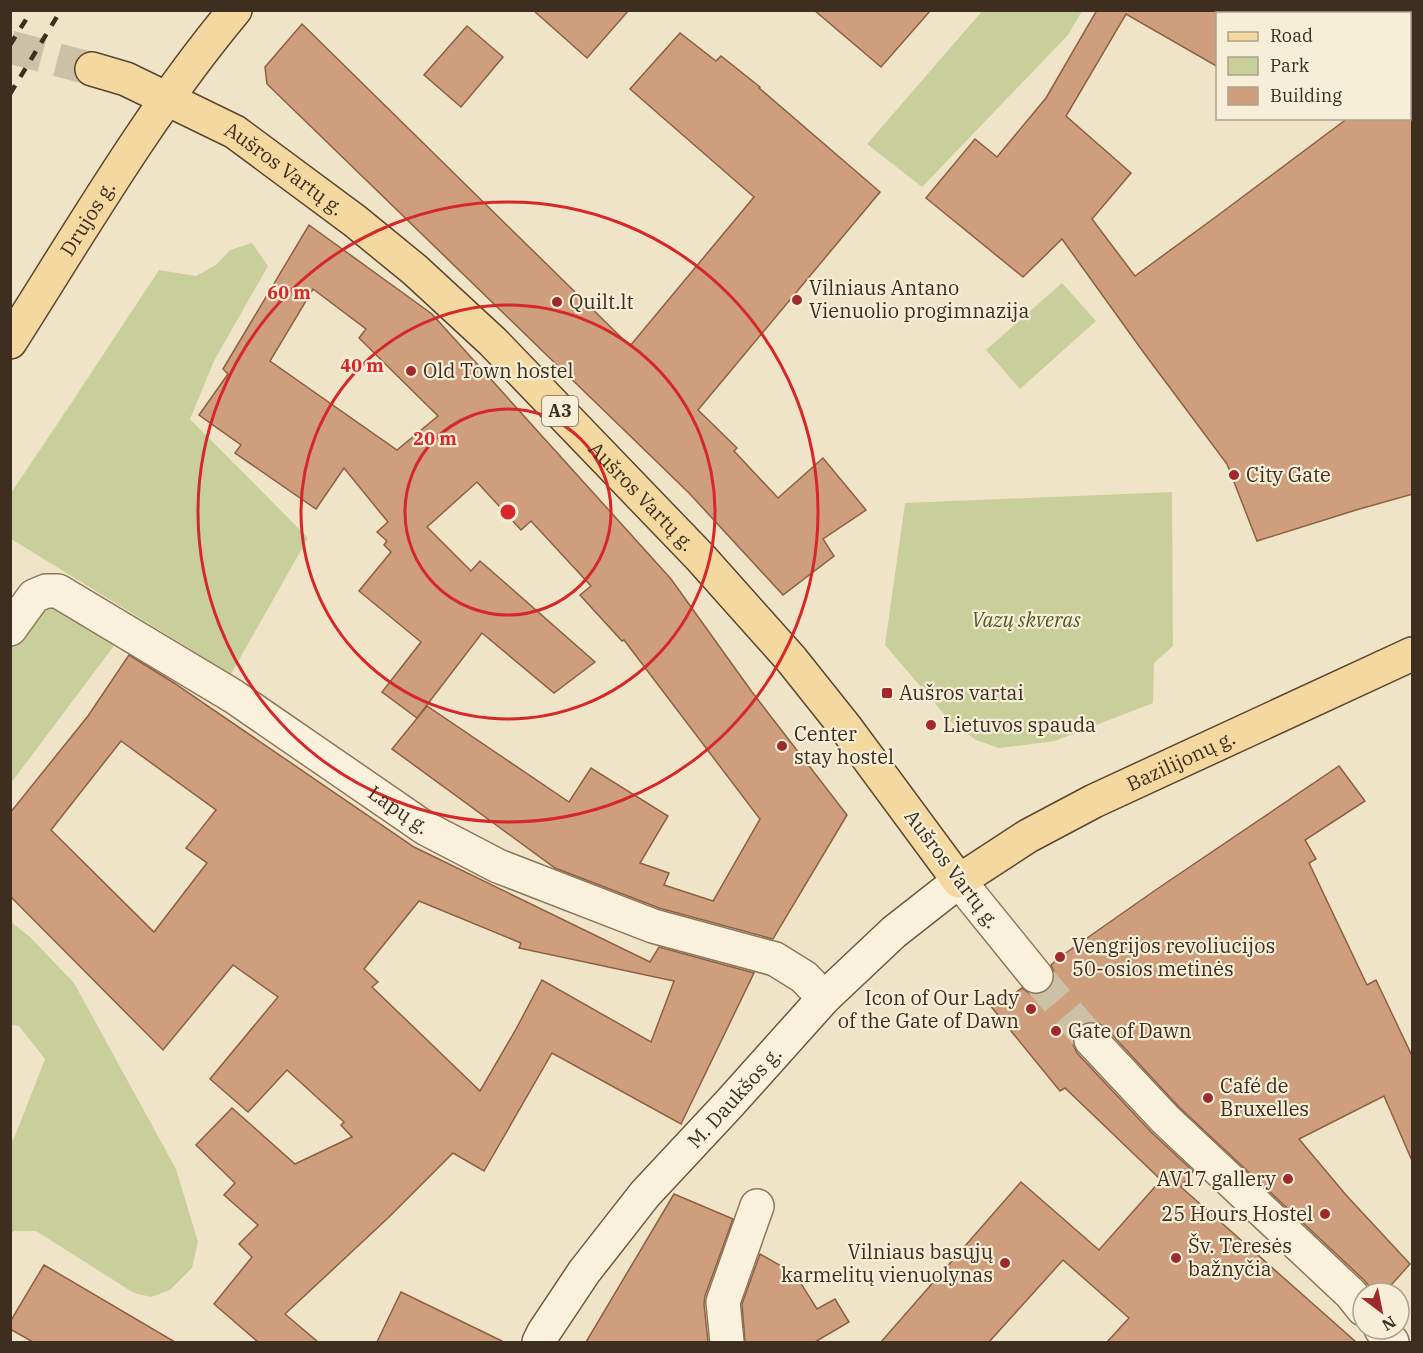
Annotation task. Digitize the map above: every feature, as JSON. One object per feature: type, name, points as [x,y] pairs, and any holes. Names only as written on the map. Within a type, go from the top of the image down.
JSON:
[{"type":"main road","name":"Drujos g.","points":[[10,342],[130,153],[208,43],[235,10]]},
{"type":"main road","name":"A3","points":[[92,69],[126,79],[167,99]]},
{"type":"main road","name":"Aušros Vartų g.","points":[[167,99],[235,132],[355,220],[415,270],[493,342],[700,556],[791,659],[853,737],[959,881]]},
{"type":"main road","name":"Bazilijonų g.","points":[[959,881],[1028,837],[1094,801],[1413,654]]},
{"type":"street","name":"Lapų g.","points":[[10,629],[34,596],[46,591],[58,591],[233,696],[425,828],[498,866],[653,926],[775,959],[804,977],[824,998]]},
{"type":"street","name":"Aušros Vartų g.","points":[[959,881],[1036,976]]},
{"type":"street","name":"M. Daukšos g.","points":[[539,1342],[584,1272],[645,1194],[824,998],[894,932],[959,881]]},
{"type":"street","points":[[1091,1040],[1166,1120],[1351,1294]]},
{"type":"street","points":[[727,1342],[723,1302],[758,1206]]},
{"type":"green space","points":[[983,10],[1082,11],[1068,35],[922,187],[867,144]]},
{"type":"green space","points":[[252,243],[268,266],[214,361],[190,419],[308,538],[231,674],[11,539],[11,493],[159,270],[196,276],[216,265],[230,250]]},
{"type":"green space","points":[[1062,283],[1096,321],[1020,389],[986,350]]},
{"type":"green space","name":"Vazų skveras","points":[[1172,492],[1173,646],[1154,663],[1153,703],[1055,741],[999,748],[976,740],[950,721],[885,645],[905,503]]},
{"type":"green space","points":[[54,603],[116,643],[11,783],[11,649],[39,607]]},
{"type":"green space","points":[[11,922],[30,937],[74,983],[176,1169],[198,1242],[192,1268],[170,1290],[151,1297],[134,1293],[36,1231],[14,1231],[11,1234],[11,1143],[45,1059],[19,1026],[11,1025]]},
{"type":"building","points":[[533,10],[629,10],[587,58]]},
{"type":"building","points":[[814,10],[931,10],[881,67]]},
{"type":"building","points":[[1097,10],[1218,10],[1216,12],[1216,66],[1126,14],[1066,116],[1131,173],[1092,219],[1135,276],[1345,120],[1411,120],[1413,118],[1413,494],[1257,541],[1227,464],[1062,239],[1023,277],[926,198],[975,139],[997,157],[1046,98]]},
{"type":"building","points":[[302,24],[630,346],[754,197],[630,89],[680,33],[716,61],[721,56],[760,87],[880,192],[698,410],[737,448],[734,451],[778,498],[823,458],[866,510],[823,539],[834,556],[783,595],[689,493],[267,84],[265,67]]},
{"type":"building","points":[[467,26],[503,57],[461,107],[424,75]]},
{"type":"building","points":[[309,225],[432,314],[671,579],[752,692],[847,815],[773,939],[659,908],[555,868],[392,749],[427,706],[569,802],[591,768],[668,816],[640,863],[669,873],[664,885],[713,901],[760,819],[624,640],[622,641],[580,595],[591,586],[531,521],[521,530],[477,482],[427,527],[471,571],[480,561],[595,662],[554,693],[482,633],[417,718],[382,692],[421,642],[359,591],[391,552],[384,545],[387,541],[377,532],[388,522],[344,468],[316,509],[235,453],[241,445],[199,415],[228,374],[223,369]],"holes":[[[313,289],[366,329],[359,338],[438,416],[397,450],[270,361]]]},
{"type":"building","points":[[129,655],[174,683],[414,847],[650,962],[659,947],[754,973],[681,1124],[552,1053],[484,1171],[453,1153],[388,1218],[285,1314],[318,1342],[258,1342],[214,1304],[252,1257],[239,1244],[258,1225],[224,1195],[235,1183],[196,1145],[232,1108],[295,1164],[352,1137],[341,1125],[344,1122],[287,1070],[248,1112],[210,1079],[278,997],[233,965],[163,1050],[10,896],[10,813],[88,716]],"holes":[[[121,741],[216,810],[186,848],[207,863],[154,932],[51,830]],[[419,901],[521,943],[519,948],[674,981],[651,1042],[542,980],[480,1091],[372,987],[378,982],[364,969]]]},
{"type":"building","points":[[1339,766],[1365,801],[1305,840],[1316,859],[1309,863],[1367,985],[1376,980],[1413,1058],[1413,1163],[1384,1096],[1299,1139],[1346,1195],[1410,1264],[1395,1281],[1365,1281],[1179,1107],[1105,1027],[1096,1022],[1086,1022],[1079,1026],[1073,1034],[1073,1044],[1077,1053],[1152,1133],[1193,1171],[1181,1187],[1351,1338],[1351,1341],[1356,1342],[1107,1342],[1129,1318],[1063,1260],[989,1342],[881,1342],[1021,1182],[1099,1250],[1161,1180],[1065,1088],[1060,1091],[989,1004],[1022,988],[1030,994],[1047,991],[1054,982],[1051,965],[1157,889]]},
{"type":"building","points":[[674,1194],[733,1219],[705,1296],[708,1342],[586,1342]]},
{"type":"building","points":[[760,1254],[795,1274],[817,1309],[835,1299],[849,1322],[815,1342],[745,1342],[742,1304]]},
{"type":"building","points":[[44,1265],[175,1342],[33,1342],[10,1329],[10,1322]]},
{"type":"building","points":[[401,1292],[504,1342],[377,1342]]},
{"type":"tunnel","points":[[10,47],[92,69]]},
{"type":"tunnel","points":[[1036,976],[1091,1040]]},
{"type":"railway","points":[[10,45],[32,10]]},
{"type":"railway","points":[[10,94],[61,10]]},
{"type":"place","name":"Vilniaus Antano Vienuolio progimnazija","points":[[797,300]]},
{"type":"place","name":"Quilt.lt","points":[[557,302]]},
{"type":"place","name":"Old Town hostel","points":[[411,371]]},
{"type":"place","name":"City Gate","points":[[1234,475]]},
{"type":"place","name":"Aušros vartai","points":[[887,693]]},
{"type":"place","name":"Lietuvos spauda","points":[[931,725]]},
{"type":"place","name":"Center stay hostel","points":[[782,746]]},
{"type":"place","name":"Vengrijos revoliucijos 50-osios metinės","points":[[1060,957]]},
{"type":"place","name":"Icon of Our Lady of the Gate of Dawn","points":[[1031,1009]]},
{"type":"place","name":"Gate of Dawn","points":[[1056,1031]]},
{"type":"place","name":"Café de Bruxelles","points":[[1208,1098]]},
{"type":"place","name":"AV17 gallery","points":[[1288,1179]]},
{"type":"place","name":"25 Hours Hostel","points":[[1325,1214]]},
{"type":"place","name":"Šv. Teresės bažnyčia","points":[[1176,1258]]},
{"type":"place","name":"Vilniaus basųjų karmelitų vienuolynas","points":[[1005,1263]]}]
